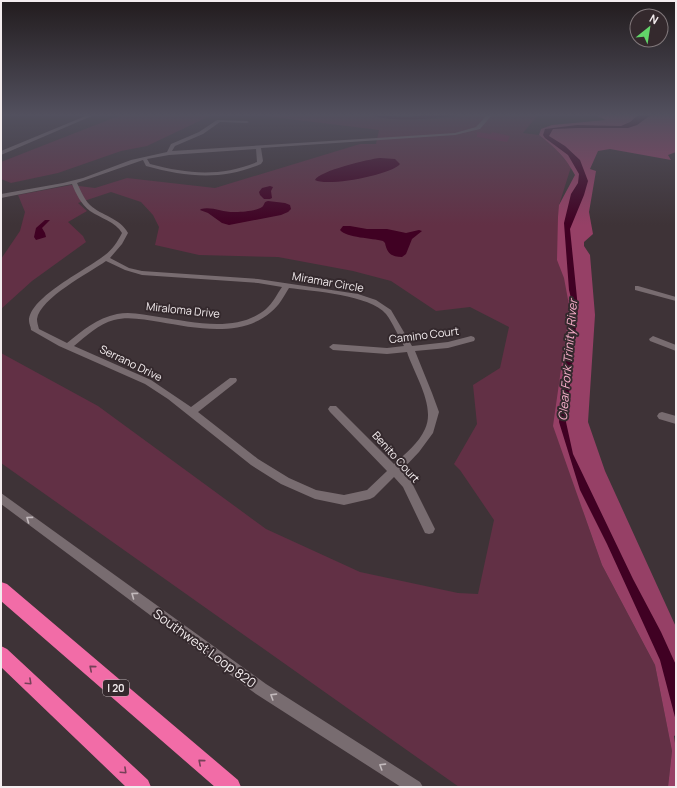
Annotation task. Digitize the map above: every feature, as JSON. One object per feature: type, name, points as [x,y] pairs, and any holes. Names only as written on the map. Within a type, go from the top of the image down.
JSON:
[{"type":"highway","name":"I 20","points":[[1,590],[231,787]]},
{"type":"highway","points":[[1,655],[141,787]]},
{"type":"street","points":[[1,196],[74,182],[144,158],[169,153],[187,152]]},
{"type":"street","points":[[144,158],[148,165],[161,168],[192,174],[218,175],[234,172],[258,163],[260,161],[259,152]]},
{"type":"street","name":"Serrano Drive","points":[[74,182],[82,199],[87,205],[124,229],[124,236],[105,258],[50,296],[34,313],[33,326],[35,330],[149,383],[192,412],[242,453],[268,471],[314,495],[334,500],[363,498],[370,494],[394,471]]},
{"type":"street","name":"Miramar Circle","points":[[105,258],[127,269],[142,273],[224,278],[287,285],[346,294],[379,305],[388,312],[410,349],[434,412],[430,430],[416,449],[394,471]]},
{"type":"street","name":"Miraloma Drive","points":[[69,346],[91,328],[114,318],[145,317],[209,326],[234,326],[246,323],[256,320],[270,310],[287,285]]},
{"type":"street","points":[[638,288],[676,299]]},
{"type":"street","name":"Camino Court","points":[[333,347],[387,351],[448,345],[471,339]]},
{"type":"street","points":[[653,339],[676,348]]},
{"type":"street","points":[[192,412],[233,380]]},
{"type":"street","name":"Benito Court","points":[[333,409],[407,484],[429,529]]},
{"type":"street","points":[[662,416],[676,420]]},
{"type":"street","name":"Southwest Loop 820","points":[[1,498],[261,688],[415,787]]},
{"type":"shaded area","points":[[27,152],[119,152],[58,173],[11,183],[1,179],[1,162]]},
{"type":"shaded area","points":[[334,152],[559,152],[571,167],[559,205],[569,305],[567,327],[583,511],[602,565],[655,665],[672,751],[668,787],[459,787],[1,463],[1,353],[98,406],[266,529],[360,572],[458,593],[478,594],[494,520],[460,470],[454,464],[477,424],[473,385],[500,368],[509,327],[470,307],[436,311],[391,281],[353,271],[278,257],[199,255],[155,245],[159,227],[153,215],[141,202],[111,192],[78,203],[87,211],[68,222],[83,236],[86,242],[32,281],[1,309],[1,259],[20,231],[25,212],[18,195],[71,185],[95,188],[127,178],[215,188]]},
{"type":"shaded area","points":[[559,152],[598,152],[590,169],[596,171],[589,212],[593,234],[584,242],[584,246],[590,255],[595,315],[588,422],[605,471],[676,627],[676,735],[674,736],[676,750],[676,787],[668,787],[672,751],[655,665],[602,565],[553,426],[569,305],[564,278],[557,260],[559,205],[575,175]]},
{"type":"shaded area","points":[[625,152],[676,152],[668,155],[671,160]]},
{"type":"water","name":"Clear Fork Trinity River","points":[[564,152],[571,152],[580,160],[588,181],[570,229],[578,308],[566,422],[573,454],[676,665],[676,721],[660,660],[607,544],[580,490],[559,422],[572,302],[569,290],[564,223],[571,194],[578,183],[579,174],[568,155]]},
{"type":"water","points":[[380,158],[395,159],[400,164],[385,172],[359,179],[332,182],[315,180],[334,169]]},
{"type":"water","points":[[270,186],[273,187],[271,191],[272,198],[264,199],[259,192],[262,188]]},
{"type":"water","points":[[265,202],[285,203],[290,205],[291,209],[281,215],[229,225],[222,223],[208,213],[200,210],[209,208],[232,212],[242,212],[262,207]]},
{"type":"water","points":[[45,220],[50,220],[42,228],[46,237],[36,240],[34,237],[36,228]]},
{"type":"water","points":[[343,226],[367,229],[387,229],[406,233],[419,230],[422,231],[412,239],[406,254],[402,257],[398,257],[390,254],[383,241],[348,235],[340,230]]}]
